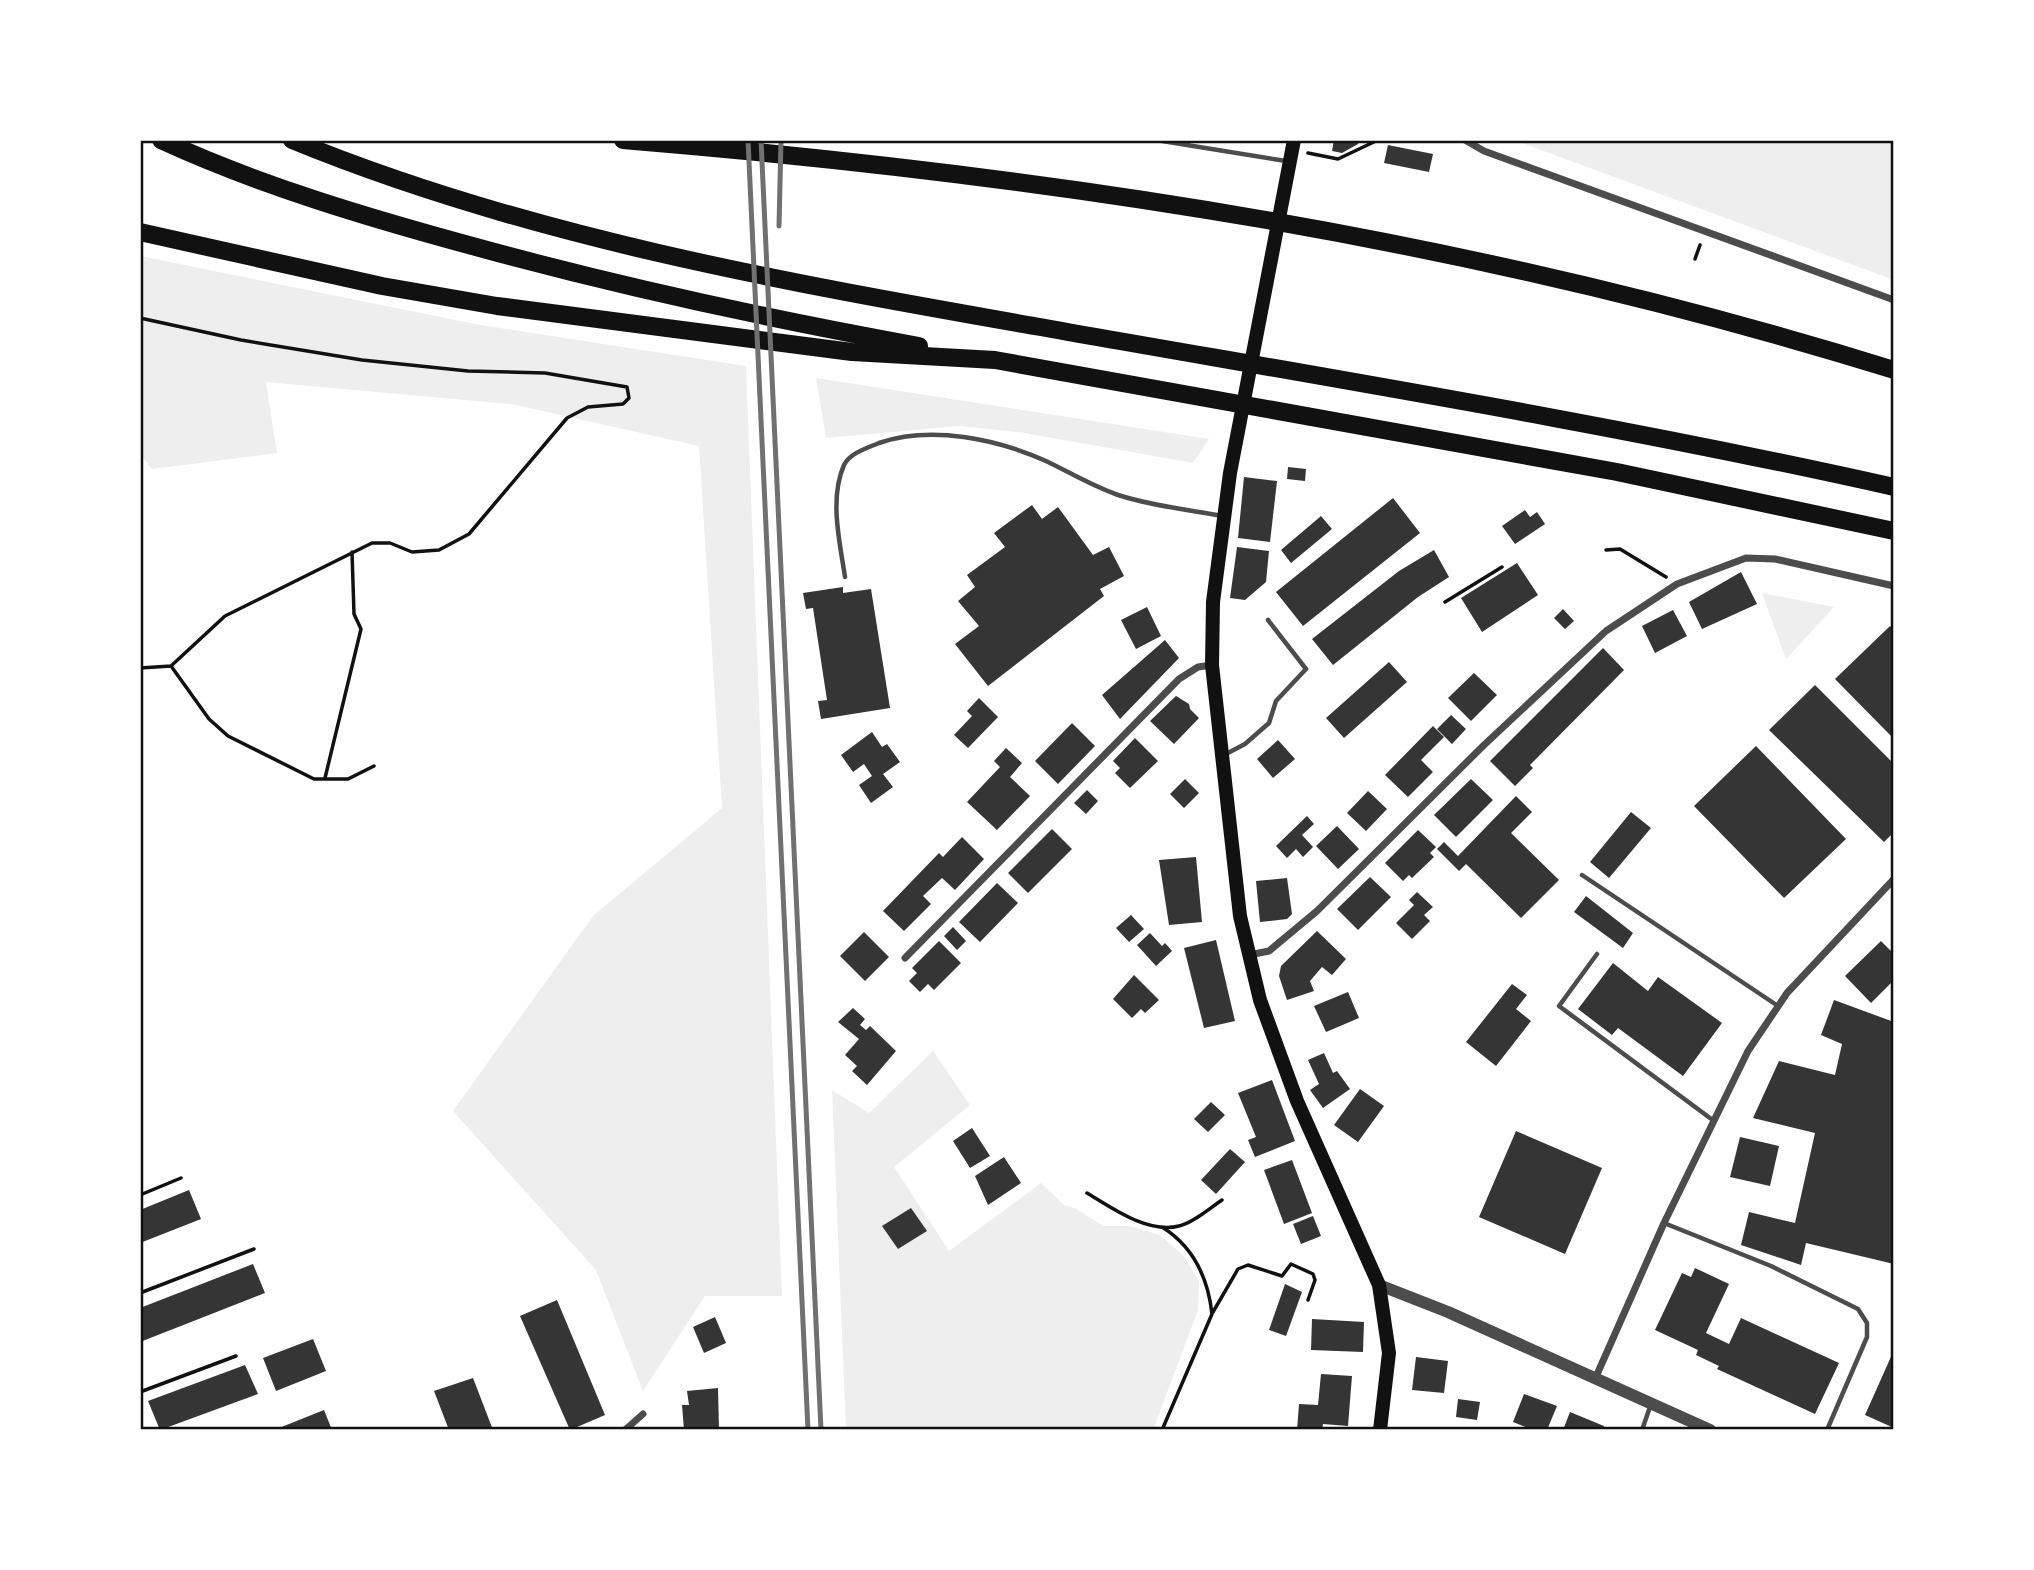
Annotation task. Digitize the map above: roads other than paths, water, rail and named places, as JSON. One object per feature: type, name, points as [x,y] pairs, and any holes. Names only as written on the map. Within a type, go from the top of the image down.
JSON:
[{"type":"highway","points":[[161,140],[302,195],[420,232],[852,343]]},
{"type":"highway","points":[[292,140],[383,174],[534,221],[710,264],[850,293],[1633,432],[1894,487]]},
{"type":"highway","points":[[623,140],[828,159],[1072,188],[1284,220],[1640,298],[1894,370]]},
{"type":"highway","points":[[140,232],[395,288],[497,306],[708,332],[852,343],[995,360],[1617,472],[1894,531]]},
{"type":"main road","points":[[1292,151],[1230,473],[1211,635],[1212,665],[1240,916],[1249,955],[1269,1029],[1297,1101],[1379,1285],[1386,1316],[1389,1353],[1380,1430]]},
{"type":"street","points":[[1465,140],[1484,151],[1894,300]]},
{"type":"street","points":[[1249,955],[1269,951],[1317,911],[1484,745],[1606,631],[1677,584],[1746,558],[1775,559],[1894,586]]},
{"type":"street","points":[[905,958],[1178,679],[1198,667],[1212,665]]},
{"type":"street","points":[[1595,1379],[1664,1223],[1748,1051],[1778,1006],[1894,879]]},
{"type":"street","points":[[1379,1285],[1458,1316],[1710,1430]]},
{"type":"street","points":[[625,1430],[643,1414]]},
{"type":"lane","points":[[1156,140],[1292,151]]},
{"type":"lane","points":[[845,577],[837,516],[845,463],[856,453],[871,446],[912,435],[960,437],[996,444],[1045,461],[1087,484],[1122,496],[1224,516]]},
{"type":"lane","points":[[1222,756],[1245,744],[1269,723],[1276,701],[1306,669],[1268,620]]},
{"type":"lane","points":[[1582,875],[1778,1006]]},
{"type":"lane","points":[[1597,954],[1559,1006],[1714,1121]]},
{"type":"lane","points":[[1664,1223],[1771,1266],[1858,1309],[1867,1323],[1867,1337],[1827,1430]]},
{"type":"lane","points":[[1642,1430],[1651,1403]]},
{"type":"railway","points":[[748,140],[808,1430]]},
{"type":"railway","points":[[761,140],[821,1430]]},
{"type":"railway","points":[[779,226],[781,140]]}]
